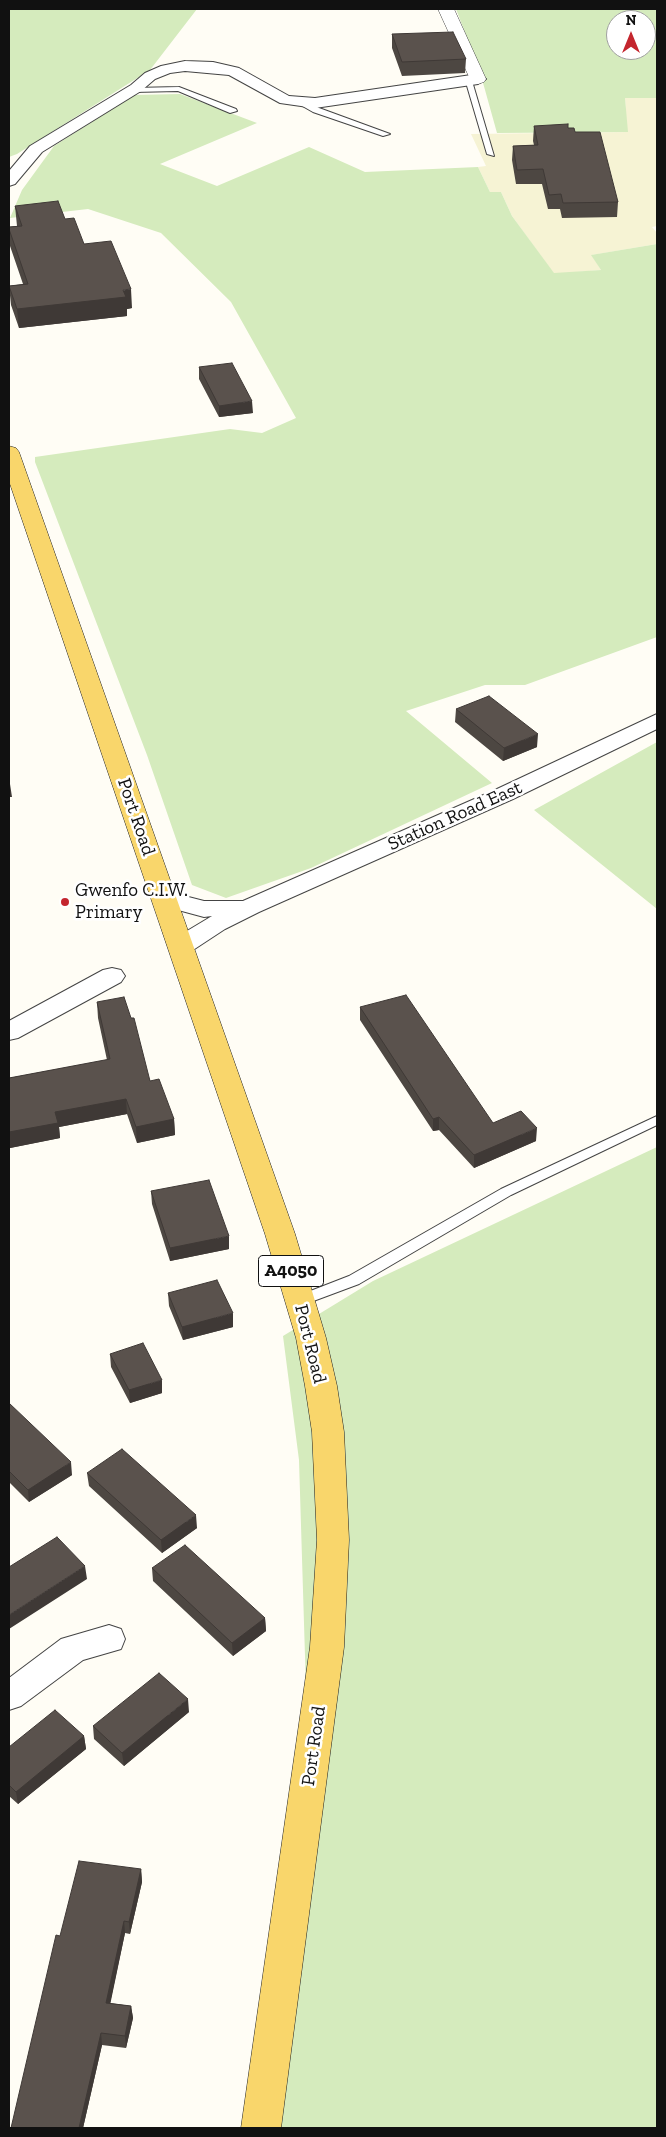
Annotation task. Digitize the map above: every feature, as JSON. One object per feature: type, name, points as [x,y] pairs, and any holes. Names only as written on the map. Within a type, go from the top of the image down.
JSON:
[{"type":"main road","name":"Port Road","points":[[9,452],[280,1234],[300,1301],[321,1386],[328,1432],[333,1540],[331,1601],[318,1718],[261,2128]]},
{"type":"street","points":[[9,181],[36,149],[133,90],[150,76],[166,69],[185,66],[213,67],[234,71],[285,100],[316,103],[473,80],[446,9]]},
{"type":"street","name":"Station Road East","points":[[181,946],[216,924],[250,907],[505,794],[657,721]]},
{"type":"street","name":"Station Road East","points":[[165,899],[204,910],[250,907]]},
{"type":"street","points":[[9,1032],[112,976]]},
{"type":"street","points":[[9,1696],[73,1649],[109,1639]]},
{"type":"lane","points":[[473,80],[492,154]]},
{"type":"lane","points":[[133,90],[178,89],[233,111]]},
{"type":"lane","points":[[302,102],[316,110],[386,134]]},
{"type":"lane","points":[[300,1301],[354,1280],[506,1192],[657,1120]]},
{"type":"shaded area","points":[[625,98],[657,98],[657,226],[652,227],[657,233],[657,244],[592,255],[601,270],[554,274],[512,216],[501,192],[490,192],[478,167],[486,166],[471,134],[627,132]]},
{"type":"green space","points":[[9,9],[197,9],[150,70],[17,154],[9,157]]},
{"type":"green space","points":[[456,9],[657,9],[657,98],[625,98],[628,132],[497,133],[480,72]]},
{"type":"green space","points":[[180,94],[257,123],[160,164],[217,186],[309,147],[365,172],[478,167],[490,192],[501,192],[512,216],[554,273],[601,270],[591,255],[657,244],[657,637],[525,685],[485,685],[406,711],[492,783],[311,868],[226,898],[192,885],[147,755],[35,462],[35,457],[230,429],[262,433],[296,418],[231,302],[161,233],[88,209],[10,218],[22,190],[54,146],[134,95]]},
{"type":"green space","points":[[657,742],[657,909],[534,810]]},
{"type":"green space","points":[[657,1147],[657,2128],[242,2128],[306,1689],[299,1460],[283,1336],[373,1281]]},
{"type":"building","points":[[453,32],[466,59],[402,62],[392,34]]},
{"type":"building","points":[[568,124],[568,128],[574,128],[575,132],[600,132],[618,202],[563,203],[561,194],[549,195],[543,169],[517,170],[513,146],[538,145],[534,126]]},
{"type":"building","points":[[58,201],[65,219],[74,218],[84,244],[111,241],[131,289],[123,290],[126,297],[17,309],[9,286],[28,284],[9,229],[9,227],[22,226],[15,206]]},
{"type":"building","points":[[232,363],[252,401],[219,406],[199,367]]},
{"type":"building","points":[[489,696],[538,734],[504,748],[456,709]]},
{"type":"building","points":[[406,995],[493,1123],[521,1111],[537,1128],[474,1155],[439,1117],[433,1119],[360,1007]]},
{"type":"building","points":[[124,997],[131,1018],[134,1018],[150,1081],[159,1079],[174,1119],[136,1127],[126,1099],[55,1112],[58,1123],[9,1132],[9,1078],[110,1059],[97,1002]]},
{"type":"building","points":[[209,1180],[229,1236],[170,1248],[151,1191]]},
{"type":"building","points":[[217,1280],[233,1313],[182,1327],[168,1293]]},
{"type":"building","points":[[143,1343],[162,1380],[129,1390],[110,1354]]},
{"type":"building","points":[[9,1403],[71,1462],[28,1490],[9,1471]]},
{"type":"building","points":[[122,1449],[196,1515],[161,1540],[87,1473]]},
{"type":"building","points":[[57,1537],[85,1566],[9,1615],[9,1567]]},
{"type":"building","points":[[185,1545],[265,1618],[232,1643],[152,1568]]},
{"type":"building","points":[[159,1673],[188,1699],[122,1753],[93,1726]]},
{"type":"building","points":[[55,1710],[84,1736],[16,1792],[9,1785],[9,1747]]},
{"type":"building","points":[[79,1861],[141,1869],[129,1922],[124,1921],[106,2003],[131,2006],[125,2036],[101,2033],[79,2128],[11,2128],[56,1935],[60,1936]]},
{"type":"place","name":"Gwenfo C.I.W. Primary","points":[[65,902]]}]
